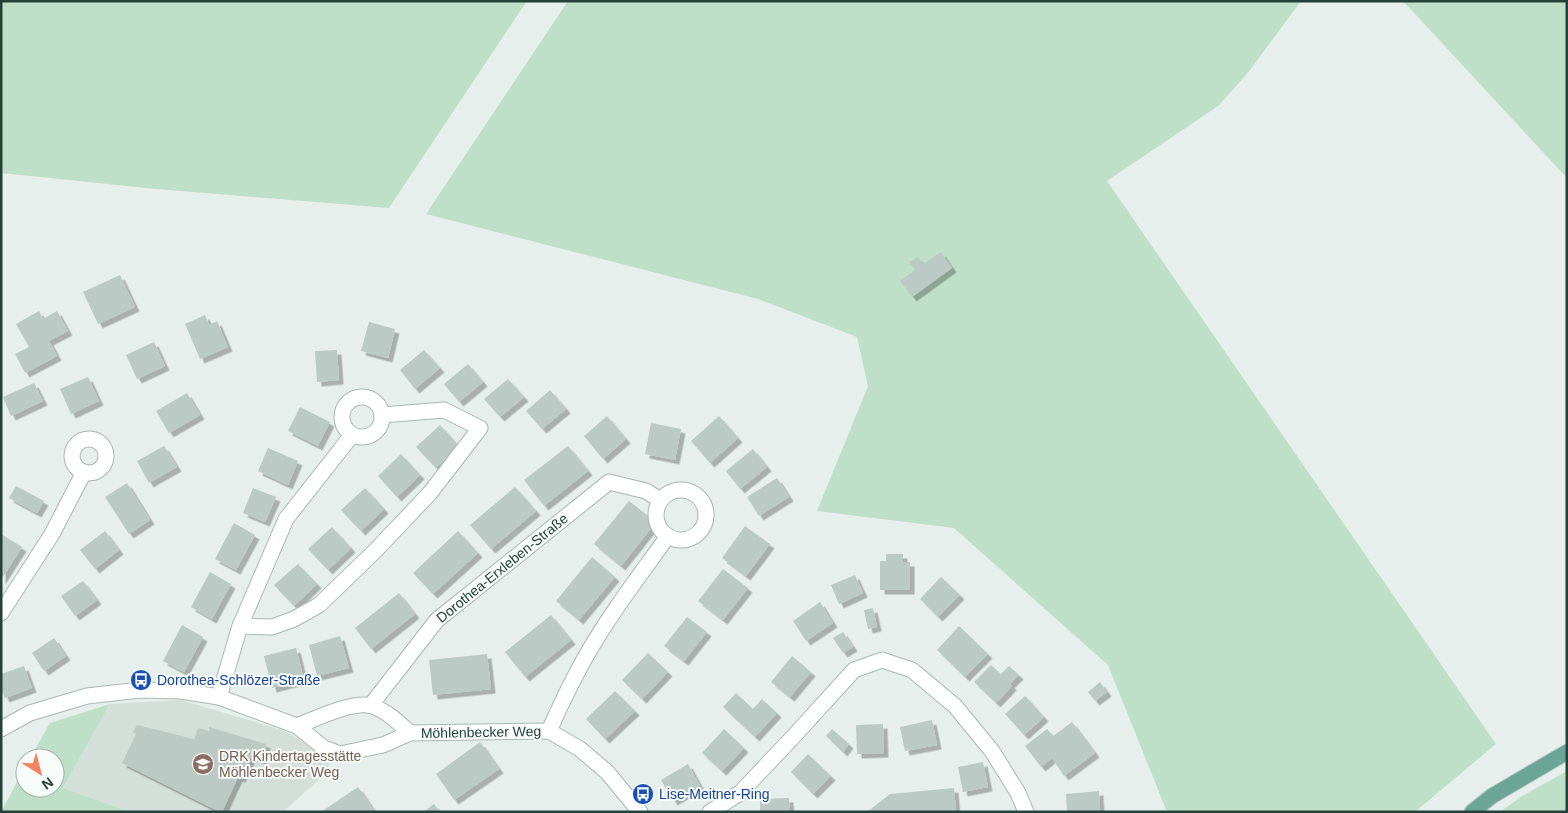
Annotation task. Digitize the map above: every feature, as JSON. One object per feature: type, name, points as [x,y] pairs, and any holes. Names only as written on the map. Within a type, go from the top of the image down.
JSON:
[{"type":"main road","points":[[1472,812],[1492,796],[1567,752]]},
{"type":"street","points":[[358,397],[372,399],[377,403],[382,414],[380,427],[376,432],[364,437],[352,435],[343,424],[342,417],[346,404],[358,397]]},
{"type":"street","points":[[240,626],[272,626],[294,619],[319,605],[430,492],[480,428],[444,410],[382,414]]},
{"type":"street","points":[[219,697],[240,626],[286,519],[352,435]]},
{"type":"street","points":[[1,612],[52,534],[84,472]]},
{"type":"street","name":"Dorothea-Erxleben-Straße","points":[[370,705],[437,620],[609,482],[646,492],[660,500]]},
{"type":"street","points":[[674,490],[691,492],[698,497],[706,512],[702,528],[689,538],[681,540],[668,536],[660,530],[657,523],[657,507],[660,500],[674,490]]},
{"type":"street","points":[[549,731],[566,693],[587,655],[623,598],[668,536]]},
{"type":"street","points":[[710,812],[740,793],[854,670],[882,660],[912,670],[954,706],[992,751],[1018,793],[1026,812]]},
{"type":"street","name":"Möhlenbecker Weg","points":[[1,729],[30,713],[87,696],[140,690],[181,691],[219,697],[297,726],[324,748],[340,754],[384,745],[410,733],[549,731],[587,754],[607,772],[640,812]]},
{"type":"street","points":[[297,726],[332,711],[353,706],[370,705]]},
{"type":"street","name":"Möhlenbecker Weg","points":[[370,705],[389,715],[410,733]]},
{"type":"shaded area","name":"DRK Kindertagesstätte Möhlenbecker Weg","points":[[181,700],[282,730],[332,755],[326,773],[283,812],[131,812],[65,789],[65,784],[110,704]]},
{"type":"green space","points":[[1,1],[527,1],[389,208],[156,189],[1,173]]},
{"type":"green space","points":[[568,1],[1301,1],[1247,74],[1218,106],[1107,181],[1496,744],[1415,812],[1167,812],[1108,665],[954,528],[817,511],[868,386],[857,337],[758,299],[426,214]]},
{"type":"green space","points":[[1403,1],[1567,1],[1567,178]]},
{"type":"green space","points":[[110,704],[65,784],[65,748],[36,748],[50,723]]},
{"type":"green space","points":[[1567,771],[1567,812],[1500,812],[1522,796]]},
{"type":"green space","points":[[15,786],[15,798],[65,798],[65,789],[131,812],[1,812]]},
{"type":"building","points":[[941,252],[952,268],[912,297],[900,281],[915,270],[909,262],[918,257],[923,264]]},
{"type":"building","points":[[120,275],[135,307],[98,324],[83,292]]},
{"type":"building","points":[[39,311],[43,319],[57,311],[68,331],[49,341],[57,356],[25,373],[15,354],[29,347],[16,324]]},
{"type":"building","points":[[205,315],[209,325],[217,321],[228,347],[200,359],[185,324]]},
{"type":"building","points":[[369,322],[395,329],[388,358],[361,351]]},
{"type":"building","points":[[154,342],[165,366],[137,379],[126,355]]},
{"type":"building","points":[[337,350],[339,380],[317,382],[315,351]]},
{"type":"building","points":[[424,350],[440,368],[415,389],[400,370]]},
{"type":"building","points":[[468,364],[483,382],[459,402],[444,384]]},
{"type":"building","points":[[88,377],[99,401],[71,414],[60,389]]},
{"type":"building","points":[[508,379],[524,397],[500,417],[484,399]]},
{"type":"building","points":[[34,383],[43,401],[11,416],[3,397]]},
{"type":"building","points":[[550,390],[566,409],[542,429],[526,411]]},
{"type":"building","points":[[187,393],[200,415],[169,433],[156,411]]},
{"type":"building","points":[[300,407],[330,422],[318,446],[288,431]]},
{"type":"building","points":[[607,416],[626,439],[603,459],[584,436]]},
{"type":"building","points":[[719,416],[738,438],[710,463],[691,441]]},
{"type":"building","points":[[651,423],[681,429],[675,460],[645,454]]},
{"type":"building","points":[[440,425],[459,446],[436,468],[416,447]]},
{"type":"building","points":[[164,446],[177,467],[149,483],[137,461]]},
{"type":"building","points":[[568,446],[588,471],[544,506],[524,480]]},
{"type":"building","points":[[268,448],[298,461],[288,485],[258,471]]},
{"type":"building","points":[[753,449],[767,467],[740,489],[726,471]]},
{"type":"building","points":[[401,454],[420,475],[397,497],[378,476]]},
{"type":"building","points":[[777,478],[789,497],[759,516],[747,497]]},
{"type":"building","points":[[127,483],[150,520],[129,534],[105,497]]},
{"type":"building","points":[[16,486],[44,501],[37,513],[9,498]]},
{"type":"building","points":[[515,487],[536,511],[491,549],[470,525]]},
{"type":"building","points":[[253,488],[276,497],[265,522],[243,513]]},
{"type":"building","points":[[365,488],[384,509],[361,531],[341,510]]},
{"type":"building","points":[[629,501],[656,522],[621,566],[594,544]]},
{"type":"building","points":[[234,523],[255,535],[236,570],[215,559]]},
{"type":"building","points":[[745,526],[770,544],[746,576],[722,558]]},
{"type":"building","points":[[332,527],[351,548],[328,570],[308,549]]},
{"type":"building","points":[[105,531],[119,550],[95,569],[80,550]]},
{"type":"building","points":[[458,531],[478,553],[433,594],[413,573]]},
{"type":"building","points":[[1,534],[22,547],[1,580]]},
{"type":"building","points":[[886,554],[903,554],[903,562],[910,562],[910,590],[880,590],[880,561],[886,561]]},
{"type":"building","points":[[592,557],[615,577],[579,620],[556,601]]},
{"type":"building","points":[[298,564],[317,584],[294,606],[274,585]]},
{"type":"building","points":[[723,569],[748,588],[723,620],[698,601]]},
{"type":"building","points":[[210,572],[231,584],[212,619],[191,607]]},
{"type":"building","points":[[855,575],[863,593],[839,604],[831,585]]},
{"type":"building","points":[[941,577],[960,595],[938,617],[920,599]]},
{"type":"building","points":[[83,581],[97,600],[75,616],[61,596]]},
{"type":"building","points":[[399,593],[415,614],[371,649],[355,628]]},
{"type":"building","points":[[820,602],[833,623],[806,641],[793,621]]},
{"type":"building","points":[[873,608],[877,627],[868,629],[864,610]]},
{"type":"building","points":[[551,615],[571,640],[525,677],[505,652]]},
{"type":"building","points":[[687,617],[707,632],[684,661],[664,646]]},
{"type":"building","points":[[182,625],[203,637],[184,672],[163,661]]},
{"type":"building","points":[[959,626],[988,654],[965,677],[937,650]]},
{"type":"building","points":[[843,632],[853,647],[843,653],[833,638]]},
{"type":"building","points":[[340,636],[349,668],[317,676],[309,645]]},
{"type":"building","points":[[54,638],[66,656],[44,671],[32,653]]},
{"type":"building","points":[[296,648],[304,680],[272,688],[264,656]]},
{"type":"building","points":[[648,653],[668,672],[642,699],[622,680]]},
{"type":"building","points":[[487,654],[491,689],[433,695],[429,660]]},
{"type":"building","points":[[792,656],[811,672],[790,697],[771,682]]},
{"type":"building","points":[[991,665],[1001,674],[1009,666],[1019,675],[1010,684],[1012,686],[996,703],[974,682]]},
{"type":"building","points":[[24,666],[32,688],[5,698],[1,689],[1,674]]},
{"type":"building","points":[[1100,682],[1107,692],[1095,701],[1088,692]]},
{"type":"building","points":[[615,691],[635,711],[605,739],[586,719]]},
{"type":"building","points":[[736,693],[753,709],[762,699],[777,713],[755,737],[723,707]]},
{"type":"building","points":[[1025,696],[1044,717],[1024,735],[1005,714]]},
{"type":"building","points":[[932,720],[937,745],[905,751],[900,727]]},
{"type":"building","points":[[1072,722],[1095,753],[1064,776],[1052,758],[1041,767],[1025,746],[1047,729],[1053,736]]},
{"type":"building","points":[[883,724],[884,753],[857,754],[856,725]]},
{"type":"building","points":[[137,725],[194,739],[198,728],[209,731],[209,727],[266,744],[262,760],[251,757],[241,778],[238,777],[222,812],[220,812],[122,763],[136,734],[133,732]]},
{"type":"building","points":[[724,729],[744,748],[722,771],[702,753]]},
{"type":"building","points":[[832,729],[849,744],[843,752],[826,736]]},
{"type":"building","points":[[480,742],[499,769],[454,800],[436,774]]},
{"type":"building","points":[[808,754],[831,776],[813,794],[791,772]]},
{"type":"building","points":[[983,762],[988,787],[963,792],[958,767]]},
{"type":"building","points":[[688,764],[700,786],[673,801],[661,780]]},
{"type":"building","points":[[358,787],[375,812],[321,812]]},
{"type":"building","points":[[954,788],[956,812],[867,812],[890,794]]},
{"type":"building","points":[[1099,791],[1100,812],[1067,812],[1066,794]]},
{"type":"building","points":[[789,798],[790,812],[760,812],[760,799]]},
{"type":"building","points":[[434,804],[440,812],[423,812]]},
{"type":"place","name":"Dorothea-Schlözer-Straße","points":[[141,680]]},
{"type":"place","name":"DRK Kindertagesstätte Möhlenbecker Weg","points":[[203,764]]},
{"type":"place","name":"Lise-Meitner-Ring","points":[[643,794]]}]
